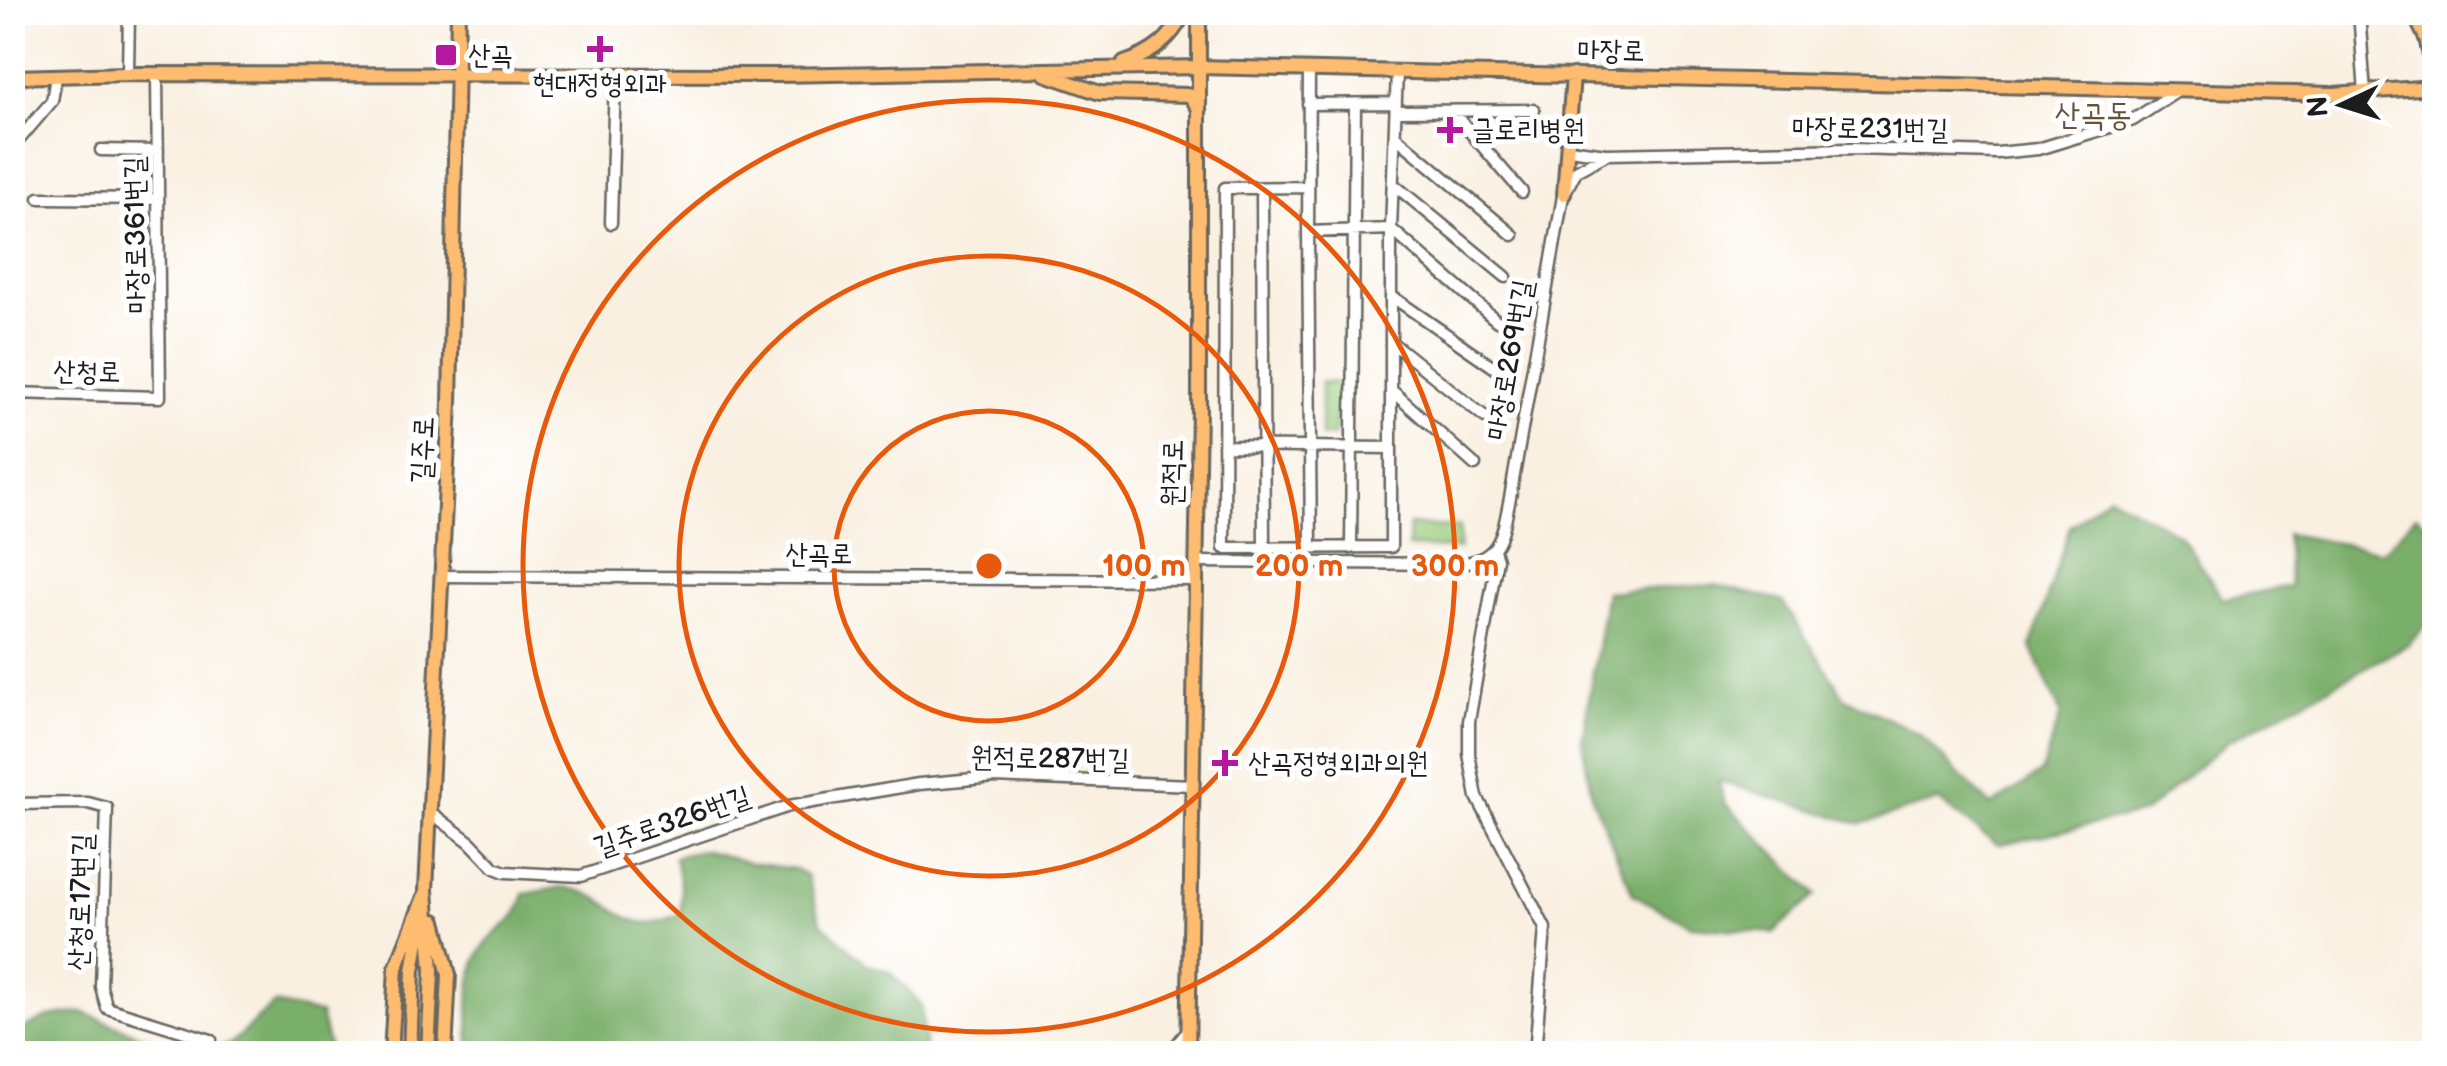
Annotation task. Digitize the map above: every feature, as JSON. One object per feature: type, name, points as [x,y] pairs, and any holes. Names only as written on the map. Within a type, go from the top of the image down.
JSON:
[{"type":"main road","name":"길주로","points":[[410,1054],[413,971],[426,890],[451,388],[458,12]]},
{"type":"main road","points":[[1111,68],[1150,54],[1170,37],[1185,12]]},
{"type":"main road","name":"원적로","points":[[1188,1054],[1199,12]]},
{"type":"main road","points":[[2413,12],[2426,38],[2434,74]]},
{"type":"main road","name":"마장로","points":[[12,77],[1038,71],[1200,66],[2180,90],[2366,93],[2434,87]]},
{"type":"main road","points":[[1038,71],[1100,94],[1190,95],[1200,111]]},
{"type":"main road","points":[[1564,194],[1573,76]]},
{"type":"main road","name":"길주로","points":[[426,890],[432,971],[428,1054]]},
{"type":"main road","points":[[390,1054],[396,968],[426,890]]},
{"type":"main road","points":[[426,890],[449,976],[445,1054]]},
{"type":"street","points":[[128,74],[129,12]]},
{"type":"street","points":[[2359,12],[2366,93]]},
{"type":"street","points":[[1308,69],[1311,548]]},
{"type":"street","points":[[1308,187],[1225,188],[1224,548],[1391,548],[1391,229],[1397,71]]},
{"type":"street","name":"마장로361번길","points":[[157,74],[160,396]]},
{"type":"street","points":[[612,223],[615,74]]},
{"type":"street","points":[[12,148],[52,101],[56,77]]},
{"type":"street","name":"마장로231번길","points":[[1569,149],[1607,154],[1852,149],[1997,153],[2038,149],[2133,120],[2180,90]]},
{"type":"street","points":[[1308,104],[1452,111],[1534,110]]},
{"type":"street","points":[[1351,548],[1355,104]]},
{"type":"street","points":[[1452,111],[1522,192]]},
{"type":"street","points":[[1395,136],[1513,234]]},
{"type":"street","points":[[101,150],[158,151]]},
{"type":"street","points":[[1564,194],[1576,171],[1607,154]]},
{"type":"street","points":[[1393,184],[1506,278]]},
{"type":"street","points":[[1262,188],[1264,548]]},
{"type":"street","name":"마장로269번길","points":[[1494,550],[1502,534],[1564,194]]},
{"type":"street","points":[[39,198],[158,199]]},
{"type":"street","points":[[1308,232],[1391,229],[1496,321]]},
{"type":"street","points":[[1391,296],[1498,370]]},
{"type":"street","points":[[1391,342],[1485,417]]},
{"type":"street","points":[[1391,390],[1474,465]]},
{"type":"street","name":"산청로","points":[[12,393],[160,396]]},
{"type":"street","points":[[1224,446],[1391,448]]},
{"type":"street","points":[[1196,562],[1457,564],[1479,563],[1494,550],[1497,559],[1469,721],[1469,754],[1477,797],[1545,928],[1535,1054]]},
{"type":"street","name":"산곡로","points":[[442,576],[1196,580]]},
{"type":"street","name":"원적로287번길","points":[[790,806],[995,776],[1192,785]]},
{"type":"street","name":"산청로17번길","points":[[12,804],[88,803],[107,808],[101,987],[106,1008],[211,1040]]},
{"type":"street","name":"길주로326번길","points":[[430,812],[470,842],[495,868],[505,872],[581,876],[790,806]]},
{"type":"street","points":[[1169,1054],[1188,1031]]},
{"type":"green space","points":[[1321,382],[1339,383],[1335,435],[1321,436]]},
{"type":"green space","points":[[2109,495],[2180,535],[2223,599],[2290,586],[2286,534],[2384,551],[2416,515],[2434,531],[2434,616],[2409,644],[2227,742],[2144,813],[1998,845],[1939,801],[1860,824],[1718,781],[1725,803],[1816,895],[1773,933],[1691,926],[1633,894],[1592,797],[1582,740],[1606,592],[1714,585],[1782,601],[1845,698],[1918,733],[1991,806],[2041,773],[2061,714],[2031,647],[2070,526]]},
{"type":"green space","points":[[1409,525],[1460,527],[1459,549],[1408,547]]},
{"type":"green space","points":[[703,850],[750,863],[795,869],[807,876],[821,923],[868,965],[889,971],[921,1004],[926,1053],[470,1053],[469,996],[474,968],[486,944],[518,911],[524,894],[572,889],[635,921],[662,921],[681,913],[675,857]]},
{"type":"green space","points":[[274,1004],[320,1014],[330,1053],[199,1053],[230,1044]]},
{"type":"green space","points":[[82,1012],[185,1053],[13,1053],[13,1034],[48,1017]]},
{"type":"place","name":"현대정형외과","points":[[600,49]]},
{"type":"place","name":"산곡","points":[[446,55]]},
{"type":"place","name":"글로리병원","points":[[1450,130]]},
{"type":"place","name":"산곡정형외과의원","points":[[1225,763]]},
{"type":"district","name":"산곡동","points":[[2093,115]]}]
